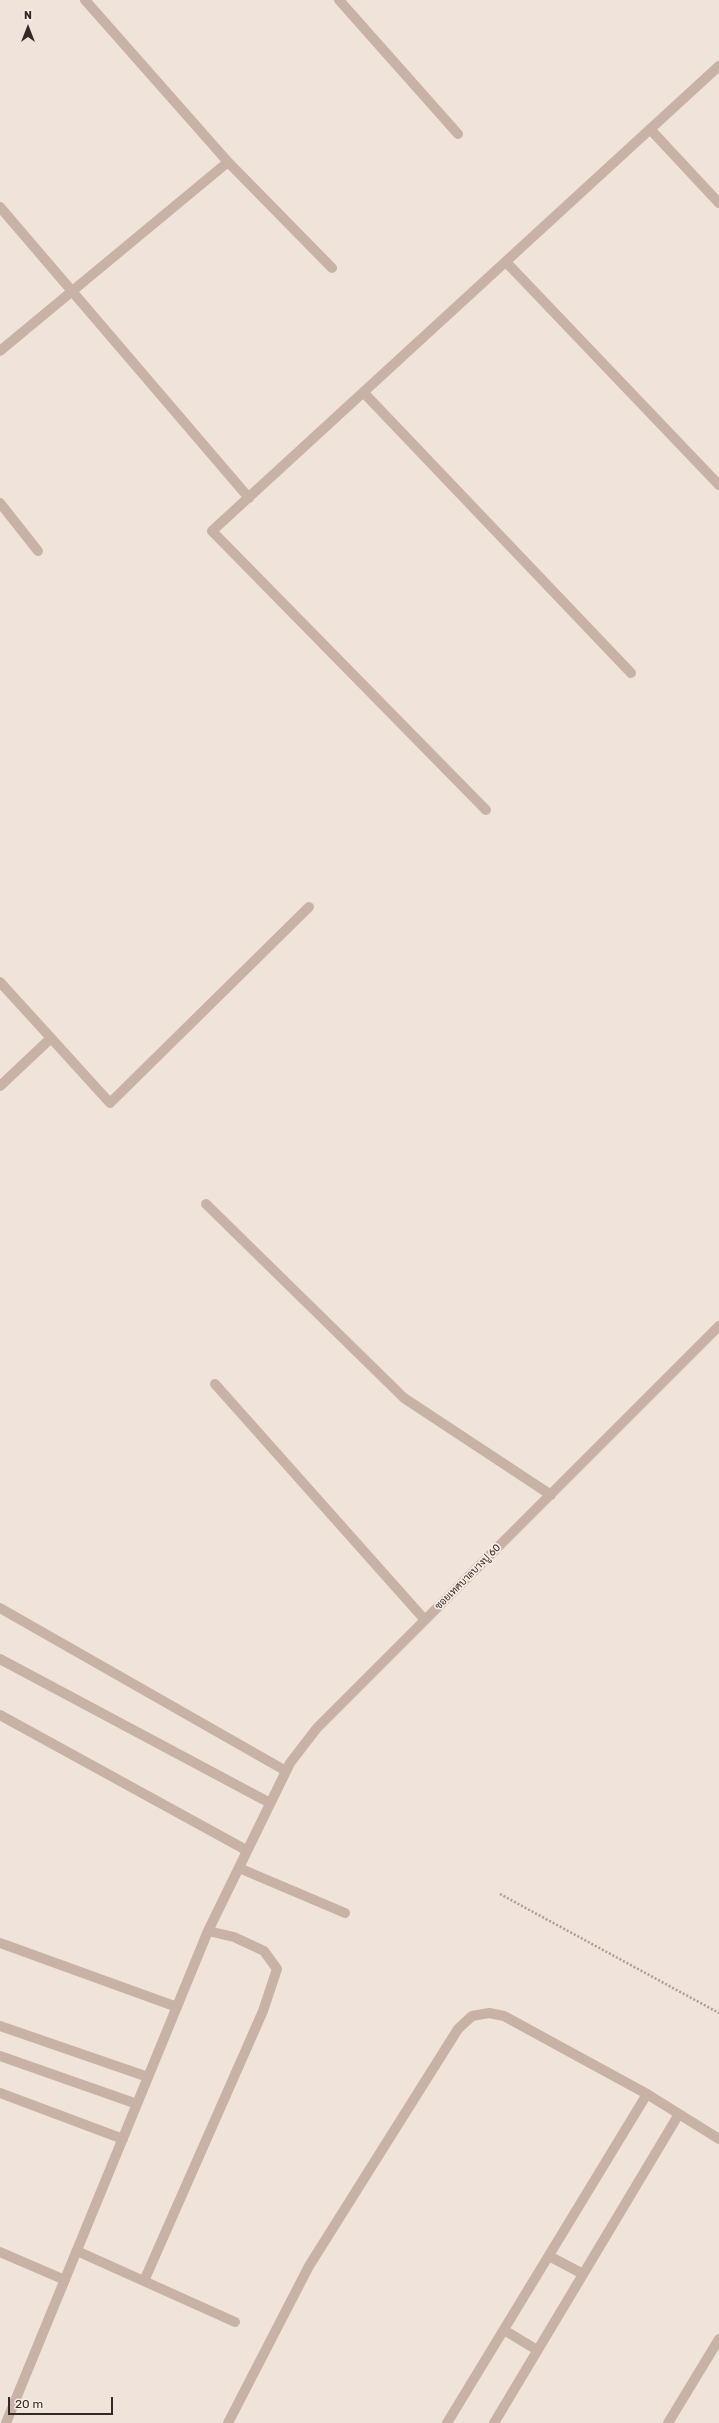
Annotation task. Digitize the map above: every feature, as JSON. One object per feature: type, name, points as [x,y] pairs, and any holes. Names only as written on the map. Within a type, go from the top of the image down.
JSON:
[{"type":"street","points":[[85,0],[228,162],[332,268]]},
{"type":"street","points":[[339,0],[458,134]]},
{"type":"street","points":[[486,810],[212,531],[719,66]]},
{"type":"street","points":[[650,129],[719,203]]},
{"type":"street","points":[[0,351],[228,162]]},
{"type":"street","points":[[0,207],[249,498]]},
{"type":"street","points":[[506,262],[719,485]]},
{"type":"street","points":[[364,393],[631,673]]},
{"type":"street","points":[[0,503],[38,551]]},
{"type":"street","points":[[0,982],[110,1103],[310,907]]},
{"type":"street","points":[[0,1086],[51,1038]]},
{"type":"street","points":[[206,1204],[404,1398],[551,1494]]},
{"type":"street","name":"ซอยเทศบาลบางปู 60","points":[[6,2423],[208,1931],[246,1850],[286,1771],[317,1728],[719,1326]]},
{"type":"street","points":[[215,1384],[425,1620]]},
{"type":"street","points":[[0,1608],[286,1771]]},
{"type":"street","points":[[0,1659],[270,1803]]},
{"type":"street","points":[[0,1715],[246,1850]]},
{"type":"street","points":[[238,1868],[345,1913]]},
{"type":"street","points":[[144,2281],[264,2011],[276,1969],[264,1951],[234,1937],[208,1931]]},
{"type":"street","points":[[0,1943],[177,2008]]},
{"type":"street","points":[[228,2423],[322,2246],[458,2029],[472,2016],[489,2013],[504,2016],[647,2094],[719,2139]]},
{"type":"street","points":[[0,2026],[148,2077]]},
{"type":"street","points":[[0,2056],[137,2104]]},
{"type":"street","points":[[0,2092],[123,2139]]},
{"type":"street","points":[[447,2423],[647,2094]]},
{"type":"street","points":[[494,2423],[679,2114]]},
{"type":"street","points":[[77,2251],[234,2322]]},
{"type":"street","points":[[0,2252],[65,2280]]},
{"type":"street","points":[[549,2256],[582,2274]]},
{"type":"street","points":[[504,2330],[537,2350]]},
{"type":"street","points":[[668,2423],[719,2338]]},
{"type":"path","points":[[500,1894],[719,2013]]}]
